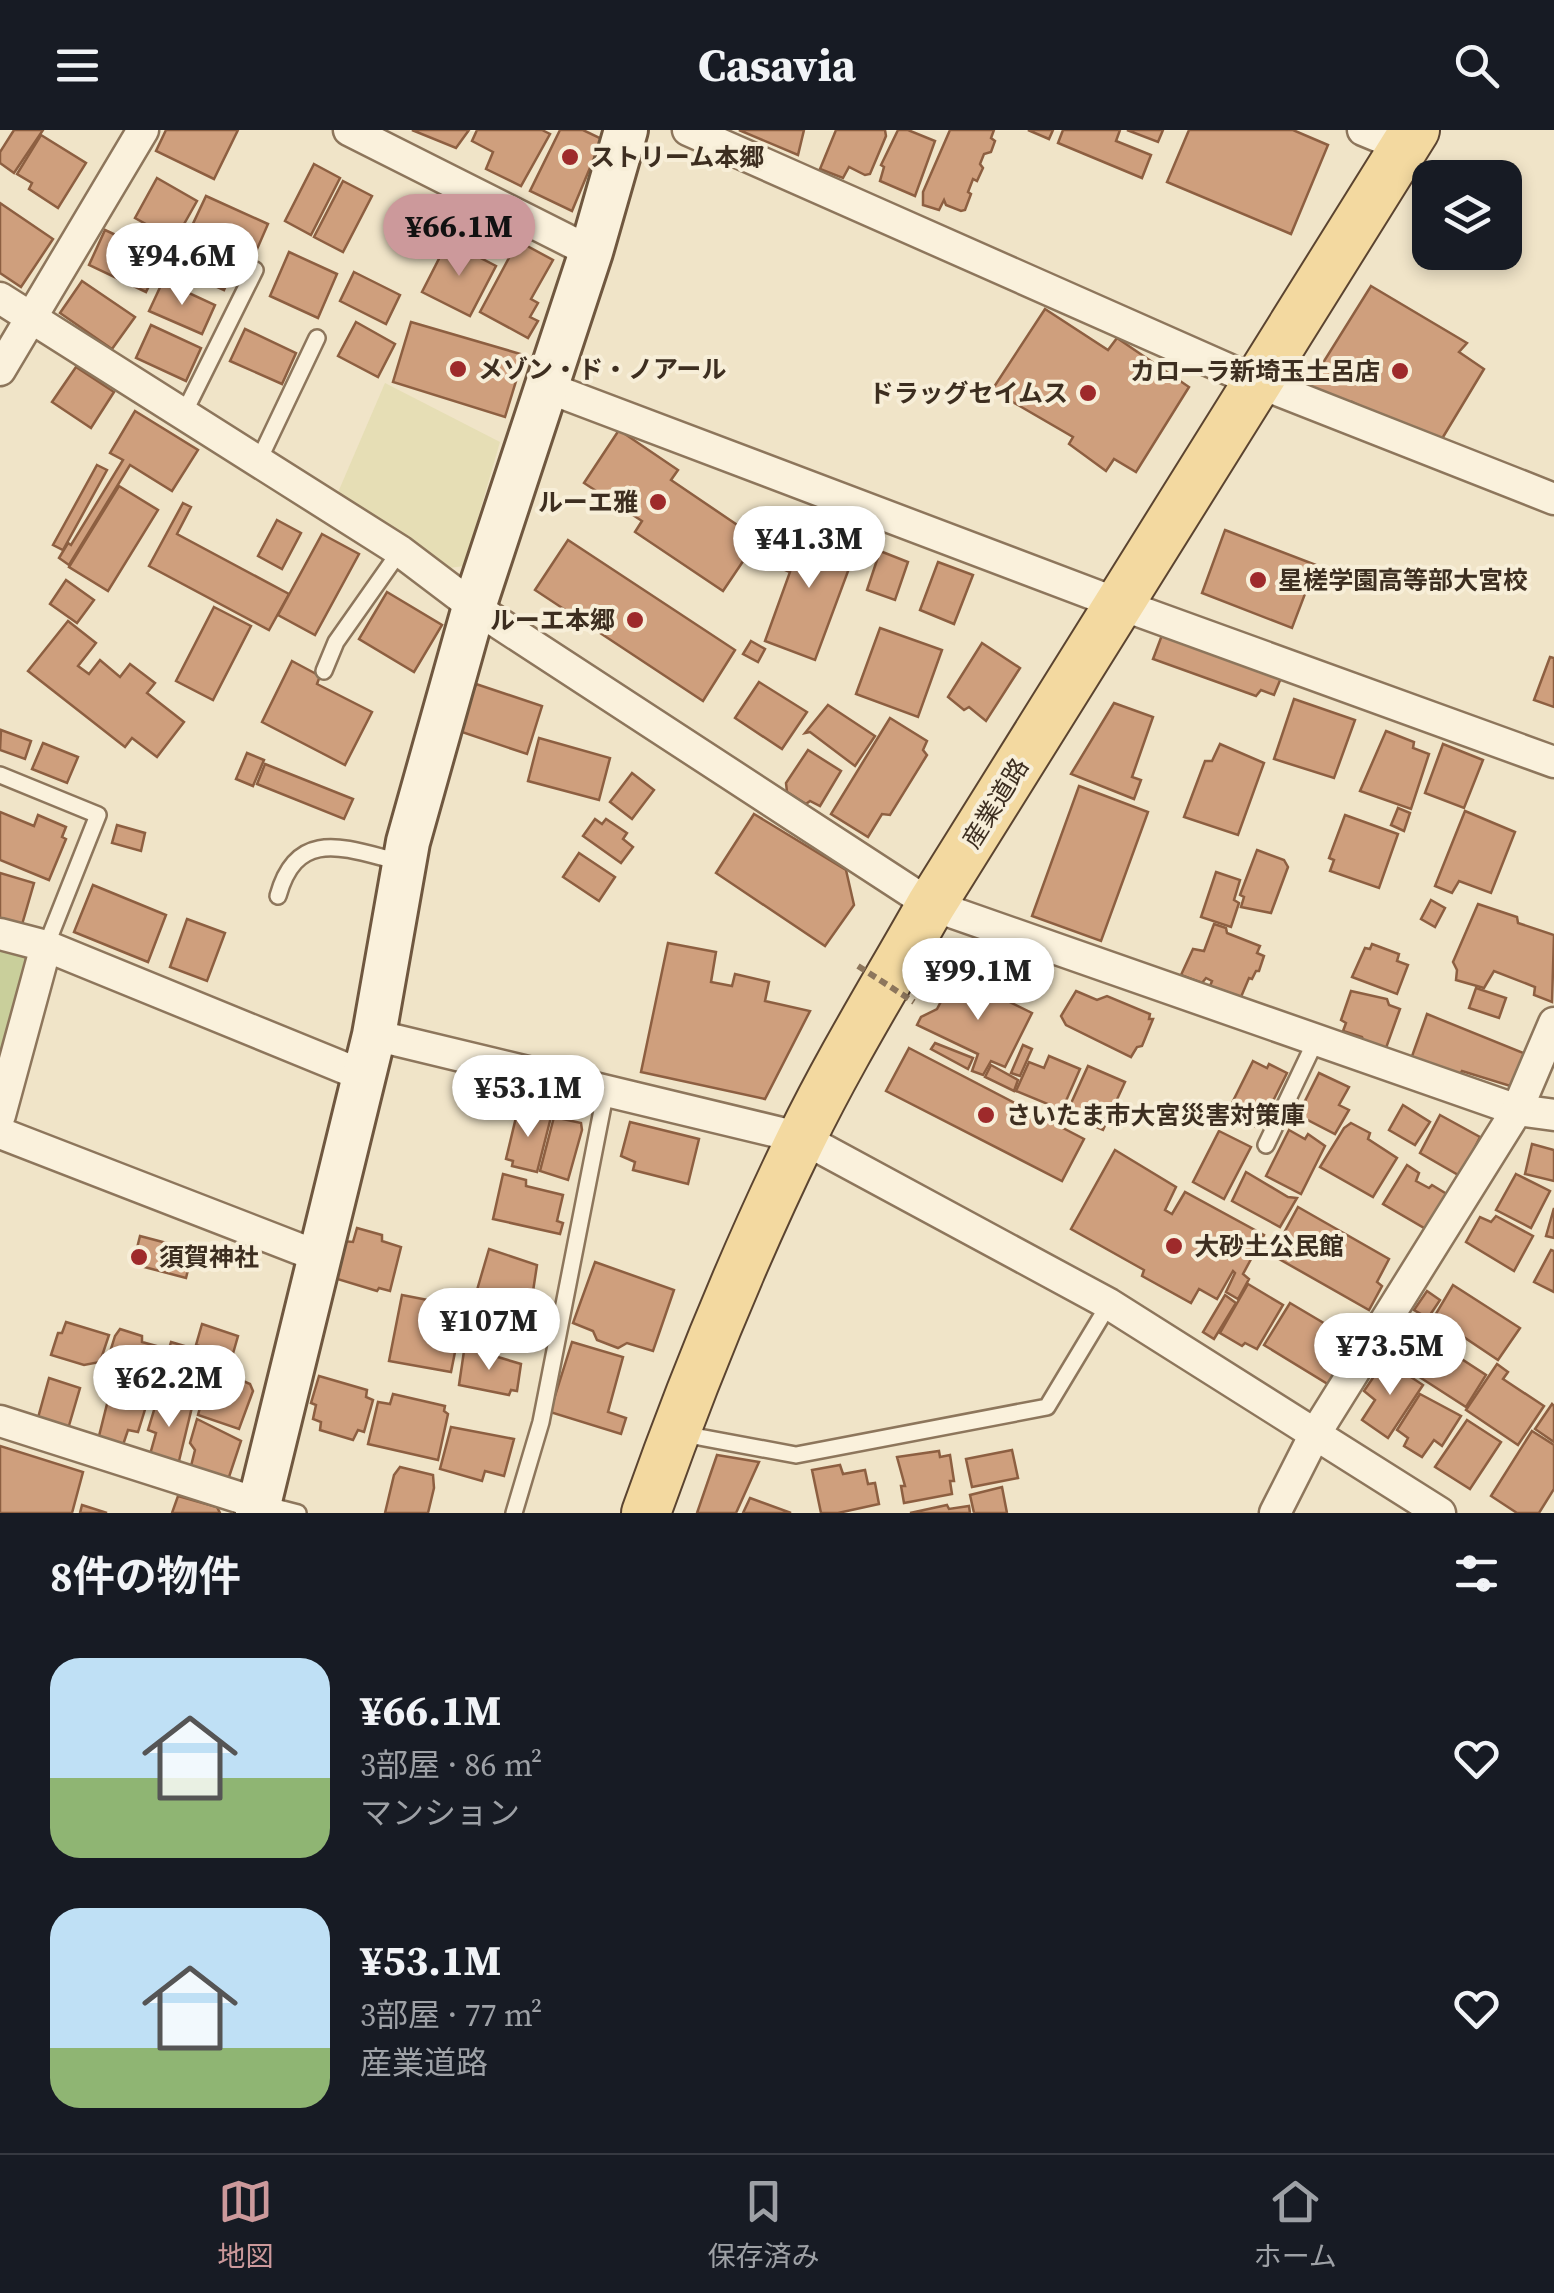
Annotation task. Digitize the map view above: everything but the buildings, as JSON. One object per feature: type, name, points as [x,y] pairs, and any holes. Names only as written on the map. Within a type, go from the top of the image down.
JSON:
[{"type":"main road","name":"産業道路","points":[[646,1513],[674,1432],[735,1283],[802,1138],[931,905],[1257,382],[1394,136]]},
{"type":"street","points":[[0,370],[142,130]]},
{"type":"street","points":[[349,130],[591,252]]},
{"type":"street","points":[[0,1422],[272,1510],[320,1256],[369,1055],[404,863],[474,607],[591,252],[626,130]]},
{"type":"street","points":[[688,130],[1257,382],[1553,497]]},
{"type":"street","points":[[0,298],[400,551],[474,607],[931,905],[1517,1110],[1554,1114]]},
{"type":"street","points":[[546,387],[1119,604],[1554,762]]},
{"type":"street","points":[[0,934],[369,1055],[606,1090],[802,1138],[1109,1304],[1440,1513]]},
{"type":"street","points":[[0,1114],[46,946]]},
{"type":"street","points":[[1275,1513],[1315,1434],[1517,1110],[1554,1023]]},
{"type":"street","points":[[0,1133],[320,1256]]},
{"type":"lane","points":[[183,415],[255,270]]},
{"type":"lane","points":[[258,462],[317,338]]},
{"type":"lane","points":[[324,671],[336,642],[400,551]]},
{"type":"lane","points":[[0,775],[98,815],[46,946]]},
{"type":"lane","points":[[278,896],[284,873],[303,852],[333,846],[404,863]]},
{"type":"lane","points":[[1266,1146],[1316,1040]]},
{"type":"lane","points":[[514,1513],[541,1422],[606,1090]]},
{"type":"lane","points":[[674,1432],[796,1455],[1046,1408],[1109,1304]]},
{"type":"path","points":[[858,966],[914,1002]]},
{"type":"shaded area","points":[[385,383],[500,442],[464,566],[449,568],[336,497]]},
{"type":"green space","points":[[0,946],[20,951],[31,966],[0,1076]]},
{"type":"place","name":"ストリーム本郷","points":[[570,157]]},
{"type":"place","name":"メゾン・ド・ノアール","points":[[458,369]]},
{"type":"place","name":"カローラ新埼玉土呂店","points":[[1400,371]]},
{"type":"place","name":"ドラッグセイムス","points":[[1088,393]]},
{"type":"place","name":"ルーエ雅","points":[[658,502]]},
{"type":"place","name":"星槎学園高等部大宮校","points":[[1258,580]]},
{"type":"place","name":"ルーエ本郷","points":[[635,620]]},
{"type":"place","name":"さいたま市大宮災害対策庫","points":[[986,1115]]},
{"type":"place","name":"大砂土公民館","points":[[1174,1246]]},
{"type":"place","name":"須賀神社","points":[[139,1257]]}]
